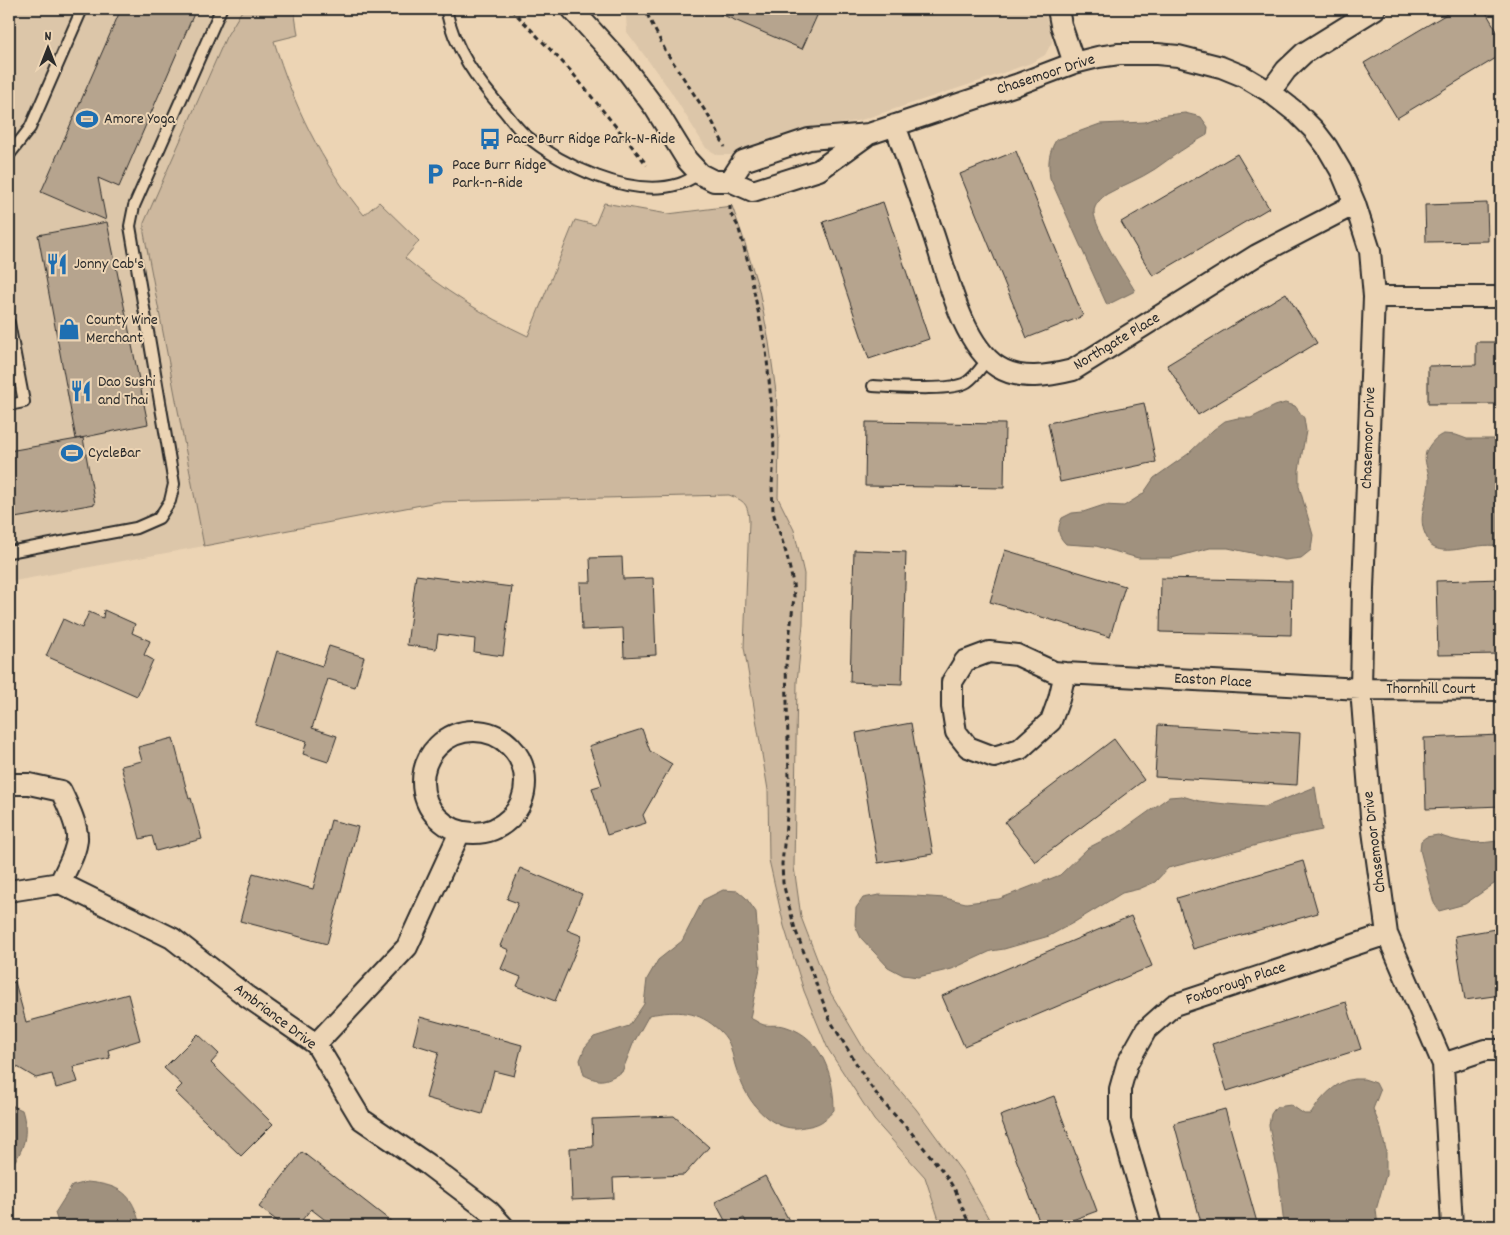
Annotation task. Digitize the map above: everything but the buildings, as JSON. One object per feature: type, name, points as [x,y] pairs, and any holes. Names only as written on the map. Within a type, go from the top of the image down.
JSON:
[{"type":"street","points":[[1058,9],[1061,25],[1074,64]]},
{"type":"street","points":[[1270,92],[1286,70],[1304,54],[1375,9]]},
{"type":"street","points":[[582,12],[655,108],[688,160],[700,174],[714,181],[730,181]]},
{"type":"street","name":"Chasemoor Drive","points":[[869,134],[818,170],[754,191],[730,181],[743,161],[809,139],[869,134],[1074,64],[1119,54],[1178,56],[1221,67],[1243,76],[1270,92],[1297,113],[1314,130],[1341,171],[1355,204],[1370,251],[1374,297],[1361,689],[1371,816],[1387,934],[1442,1064],[1452,1226]]},
{"type":"street","name":"Northgate Place","points":[[894,125],[962,319],[974,342],[988,359],[999,368],[1016,374],[1045,376],[1072,370],[1257,255],[1355,204]]},
{"type":"street","points":[[1374,297],[1501,297]]},
{"type":"street","name":"Easton Place","points":[[1065,673],[1059,699],[1051,721],[1020,749],[994,757],[968,747],[956,732],[952,707],[952,682],[965,661],[989,652],[1018,655],[1054,672],[1361,689]]},
{"type":"street","name":"Thornhill Court","points":[[1361,689],[1501,690]]},
{"type":"street","points":[[468,731],[488,733],[505,742],[519,757],[525,776],[524,796],[514,814],[500,827],[480,833],[460,832],[443,823],[429,808],[423,789],[424,769],[434,751],[448,738],[468,731]]},
{"type":"street","points":[[9,784],[29,784],[61,791],[72,814],[77,838],[70,861],[60,882],[9,891]]},
{"type":"street","points":[[316,1044],[407,947],[460,832]]},
{"type":"street","name":"Ambriance Drive","points":[[60,882],[172,938],[245,995],[316,1044],[361,1118],[466,1193],[504,1226]]},
{"type":"street","name":"Foxborough Place","points":[[1151,1226],[1120,1121],[1120,1089],[1127,1064],[1146,1030],[1174,1005],[1387,934]]},
{"type":"street","points":[[1442,1064],[1485,1050],[1501,1050]]},
{"type":"lane","points":[[9,155],[30,128],[82,9]]},
{"type":"lane","points":[[9,552],[136,528],[160,518],[170,501],[174,484],[130,226],[134,206],[221,9]]},
{"type":"lane","points":[[446,9],[466,63],[486,90],[523,133],[564,162],[601,178],[634,186],[659,187],[679,184],[700,174]]},
{"type":"lane","points":[[9,323],[24,402],[9,405]]},
{"type":"lane","points":[[873,386],[930,388],[965,384],[975,376],[988,359]]},
{"type":"path","points":[[511,9],[570,70],[646,165]]},
{"type":"path","points":[[648,14],[665,50],[713,123],[727,151],[730,181],[730,213],[738,226],[748,262],[766,350],[773,420],[773,512],[787,556],[794,597],[786,664],[789,778],[782,864],[783,882],[795,929],[830,1020],[868,1084],[945,1174],[955,1190],[970,1226]]},
{"type":"shaded area","points":[[9,9],[243,9],[226,37],[144,223],[144,233],[204,546],[9,582]]},
{"type":"shaded area","points":[[243,9],[294,9],[298,35],[274,41],[299,110],[310,132],[334,175],[364,215],[379,202],[419,241],[405,258],[434,281],[464,301],[528,336],[575,220],[595,225],[604,203],[668,214],[732,206],[759,290],[769,342],[776,392],[779,441],[778,498],[794,530],[804,574],[803,624],[797,682],[794,867],[801,917],[829,990],[864,1049],[916,1109],[962,1172],[993,1226],[941,1226],[925,1177],[874,1120],[828,1049],[804,991],[784,926],[769,860],[768,790],[744,647],[749,521],[748,511],[742,501],[729,495],[437,502],[204,546],[144,233],[144,223],[226,37]]},
{"type":"shaded area","points":[[628,9],[1043,9],[1052,42],[1045,55],[1031,63],[971,84],[861,120],[811,129],[733,155],[718,155],[706,148],[670,90],[627,32],[626,17]]},
{"type":"shaded area","points":[[1185,113],[1201,117],[1208,127],[1207,135],[1149,173],[1107,194],[1095,207],[1095,219],[1099,229],[1135,291],[1107,305],[1050,178],[1049,163],[1051,150],[1056,140],[1100,124],[1145,122],[1166,115]]},
{"type":"shaded area","points":[[1285,403],[1295,406],[1304,418],[1306,431],[1299,470],[1299,486],[1313,535],[1311,550],[1301,558],[1285,560],[1228,548],[1210,548],[1172,558],[1138,558],[1096,546],[1066,544],[1059,535],[1059,525],[1062,518],[1072,513],[1083,512],[1104,505],[1124,506],[1143,494],[1154,478],[1188,454],[1225,421],[1251,418]]},
{"type":"shaded area","points":[[1444,434],[1456,435],[1467,439],[1501,439],[1501,547],[1484,545],[1456,550],[1440,550],[1429,543],[1422,523],[1429,479],[1425,456],[1427,449],[1433,441]]},
{"type":"shaded area","points":[[1315,787],[1322,830],[1168,868],[1155,882],[1139,889],[1122,893],[1049,936],[991,951],[952,969],[918,977],[903,975],[888,967],[861,938],[855,925],[856,908],[863,898],[879,895],[915,896],[945,898],[966,903],[999,899],[1060,875],[1088,848],[1123,830],[1169,797],[1182,796],[1199,801],[1265,807]]},
{"type":"shaded area","points":[[1438,835],[1470,842],[1501,840],[1501,881],[1465,904],[1439,911],[1434,903],[1420,850],[1421,841],[1426,837]]},
{"type":"shaded area","points":[[723,890],[738,891],[746,898],[756,912],[760,968],[750,1018],[764,1025],[784,1026],[799,1032],[818,1049],[829,1072],[834,1110],[826,1119],[818,1124],[789,1128],[777,1124],[760,1112],[743,1087],[727,1039],[712,1024],[696,1015],[687,1013],[669,1012],[649,1015],[633,1044],[622,1072],[604,1080],[584,1075],[580,1060],[585,1047],[594,1037],[629,1026],[644,1004],[647,979],[658,960],[682,941],[703,900]]},
{"type":"shaded area","points":[[1364,1079],[1376,1083],[1380,1091],[1373,1109],[1381,1129],[1386,1150],[1386,1175],[1376,1210],[1378,1226],[1284,1226],[1279,1179],[1269,1125],[1271,1114],[1276,1107],[1291,1105],[1304,1114],[1311,1114],[1321,1100],[1334,1088],[1344,1081]]},
{"type":"shaded area","points":[[9,1104],[22,1110],[25,1134],[19,1155],[9,1168]]},
{"type":"shaded area","points":[[87,1182],[108,1186],[123,1193],[129,1198],[140,1226],[59,1226],[55,1213],[72,1186]]},
{"type":"place","name":"Amore Yoga","points":[[87,119]]},
{"type":"place","name":"Pace Burr Ridge Park-N-Ride","points":[[490,139]]},
{"type":"place","name":"Pace Burr Ridge Park-n-Ride","points":[[435,174]]},
{"type":"place","name":"Jonny Cab's","points":[[57,264]]},
{"type":"place","name":"County Wine Merchant","points":[[69,329]]},
{"type":"place","name":"Dao Sushi and Thai","points":[[81,391]]},
{"type":"place","name":"CycleBar","points":[[72,453]]}]
